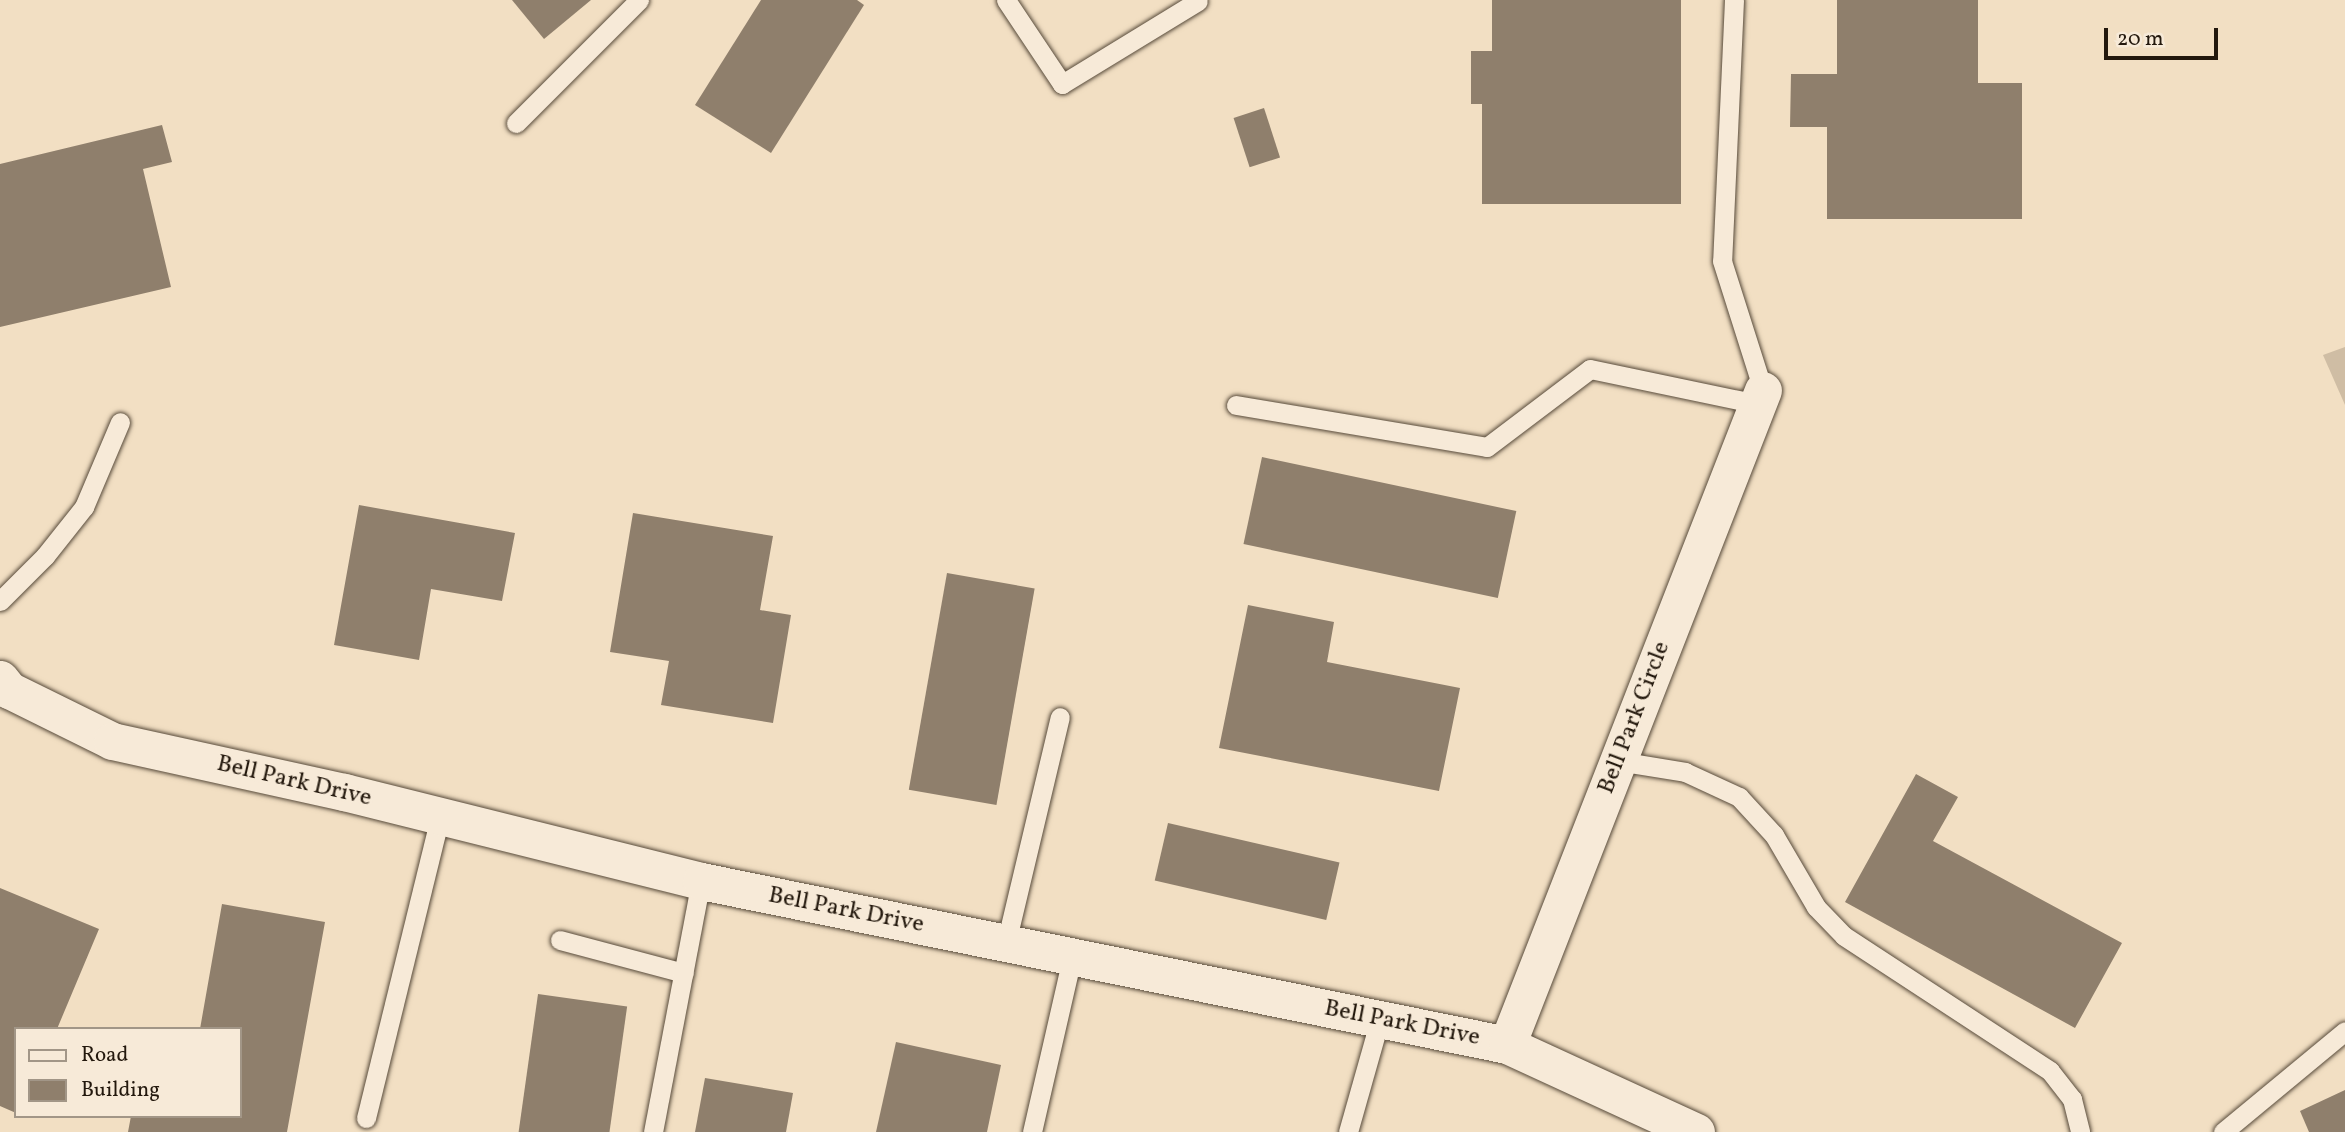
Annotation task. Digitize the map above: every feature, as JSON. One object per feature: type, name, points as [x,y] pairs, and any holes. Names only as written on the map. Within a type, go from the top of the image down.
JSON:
[{"type":"street","name":"Bell Park Circle","points":[[1507,1045],[1761,397]]},
{"type":"street","name":"Bell Park Drive","points":[[0,679],[9,690],[112,741],[701,881],[1507,1045],[1696,1132]]},
{"type":"lane","points":[[516,123],[639,0]]},
{"type":"lane","points":[[1006,0],[1062,83],[1198,1]]},
{"type":"lane","points":[[1236,405],[1487,447],[1590,369],[1761,397],[1722,261],[1734,0]]},
{"type":"lane","points":[[0,601],[45,556],[84,507],[120,422]]},
{"type":"lane","points":[[1006,943],[1060,717]]},
{"type":"lane","points":[[1618,761],[1685,772],[1740,797],[1774,835],[1816,907],[1844,936],[2050,1071],[2072,1099],[2080,1132]]},
{"type":"lane","points":[[366,1118],[440,817]]},
{"type":"lane","points":[[653,1132],[701,881]]},
{"type":"lane","points":[[560,940],[684,972]]},
{"type":"lane","points":[[1032,1132],[1072,957]]},
{"type":"lane","points":[[1348,1132],[1380,1019]]},
{"type":"lane","points":[[2223,1132],[2345,1031]]},
{"type":"shaded area","points":[[2345,347],[2345,405],[2323,355]]},
{"type":"building","points":[[512,0],[591,0],[544,39]]},
{"type":"building","points":[[761,0],[857,0],[864,5],[771,153],[695,105]]},
{"type":"building","points":[[1492,0],[1681,0],[1681,204],[1482,204],[1482,104],[1471,104],[1471,51],[1492,51]]},
{"type":"building","points":[[1837,0],[1978,0],[1978,83],[2022,83],[2022,219],[1827,219],[1827,127],[1790,127],[1791,74],[1837,74]]},
{"type":"building","points":[[1264,108],[1280,157],[1250,167],[1234,118]]},
{"type":"building","points":[[162,125],[172,162],[143,169],[171,287],[0,327],[0,164]]},
{"type":"building","points":[[1262,457],[1516,511],[1498,598],[1243,544]]},
{"type":"building","points":[[359,505],[515,533],[502,601],[431,589],[419,660],[334,645]]},
{"type":"building","points":[[633,513],[773,536],[760,610],[791,615],[773,723],[661,705],[669,661],[610,652]]},
{"type":"building","points":[[947,573],[1035,588],[996,805],[909,790]]},
{"type":"building","points":[[1248,605],[1334,622],[1327,662],[1460,688],[1439,791],[1219,748]]},
{"type":"building","points":[[1916,774],[1958,797],[1933,841],[2122,943],[2075,1028],[1845,902]]},
{"type":"building","points":[[1168,823],[1339,863],[1326,920],[1155,880]]},
{"type":"building","points":[[0,888],[99,929],[58,1027],[14,1027],[14,1112],[0,1106]]},
{"type":"building","points":[[222,904],[325,922],[287,1132],[128,1132],[131,1118],[242,1118],[242,1027],[200,1027]]},
{"type":"building","points":[[538,994],[627,1007],[609,1132],[519,1132]]},
{"type":"building","points":[[896,1042],[1001,1065],[987,1132],[876,1132]]},
{"type":"building","points":[[705,1078],[793,1093],[786,1132],[695,1132]]},
{"type":"building","points":[[2345,1090],[2345,1132],[2309,1132],[2300,1111]]}]
